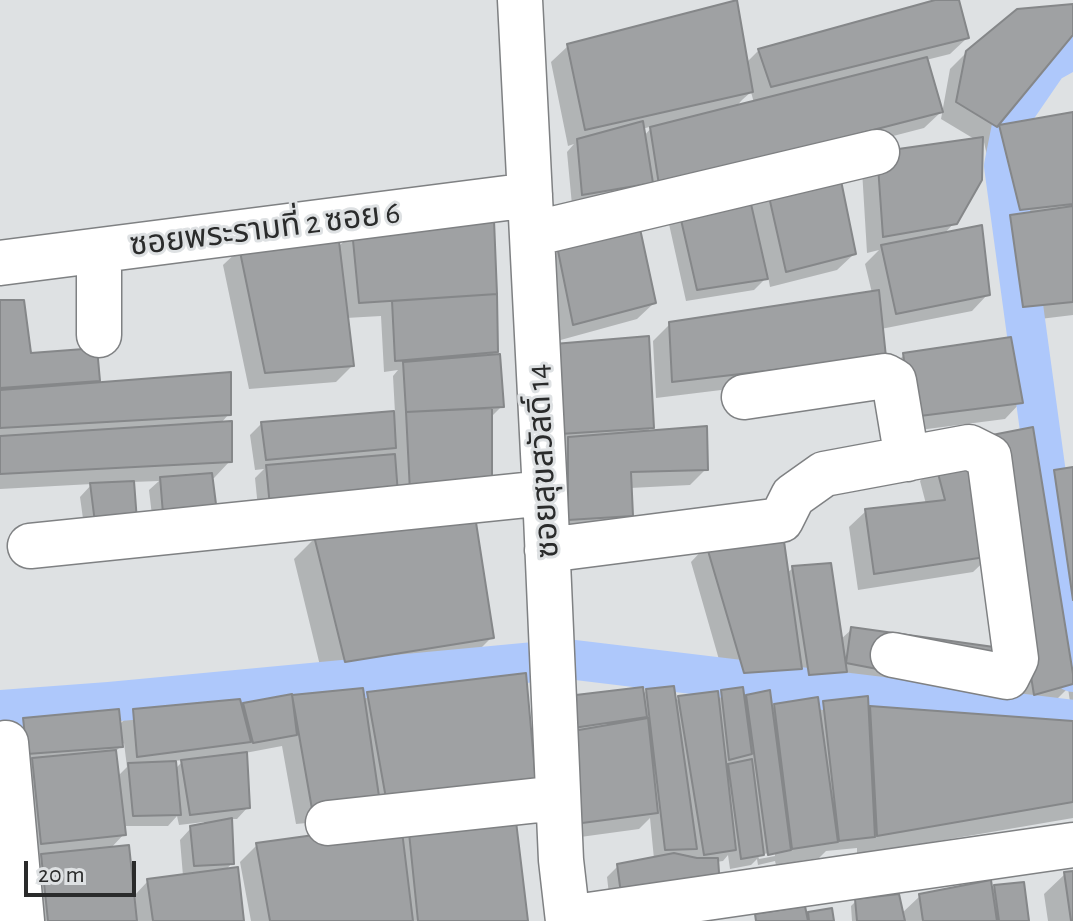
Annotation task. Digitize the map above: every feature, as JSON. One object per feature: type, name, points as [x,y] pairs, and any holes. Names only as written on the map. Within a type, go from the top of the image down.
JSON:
[{"type":"street","name":"ซอยสุขสวัสดิ์ 14","points":[[520,0],[561,860],[568,920]]},
{"type":"street","name":"ซอยพระรามที่ 2 ซอย 6","points":[[0,263],[99,251],[531,214],[877,152]]},
{"type":"street","points":[[99,251],[99,335]]},
{"type":"street","points":[[744,397],[885,376],[894,381],[907,459]]},
{"type":"street","points":[[547,550],[781,520],[793,496],[824,474],[969,447],[989,457],[1016,659],[1007,677],[893,655]]},
{"type":"street","points":[[30,546],[545,493]]},
{"type":"street","points":[[6,743],[22,921]]},
{"type":"street","points":[[328,823],[558,798]]},
{"type":"street","points":[[568,920],[1073,845]]},
{"type":"building","points":[[737,0],[753,92],[585,130],[567,44]]},
{"type":"building","points":[[935,0],[959,0],[969,38],[771,87],[758,49]]},
{"type":"building","points":[[1073,4],[1073,35],[997,127],[956,102],[966,51],[1017,9]]},
{"type":"building","points":[[927,57],[943,112],[659,185],[650,127]]},
{"type":"building","points":[[1073,112],[1073,204],[1020,210],[999,125]]},
{"type":"building","points":[[643,121],[653,183],[582,195],[577,139]]},
{"type":"building","points":[[983,137],[982,180],[957,224],[883,237],[877,152]]},
{"type":"building","points":[[837,161],[856,254],[786,272],[765,179]]},
{"type":"building","points":[[749,195],[768,279],[697,290],[679,211]]},
{"type":"building","points":[[1073,206],[1073,302],[1023,307],[1010,215]]},
{"type":"building","points":[[494,220],[497,294],[359,303],[352,230]]},
{"type":"building","points":[[639,224],[656,303],[573,325],[557,246]]},
{"type":"building","points":[[982,225],[990,295],[896,314],[881,245]]},
{"type":"building","points":[[338,233],[354,366],[265,373],[239,247]]},
{"type":"building","points":[[879,290],[886,357],[672,382],[669,322]]},
{"type":"building","points":[[497,294],[498,352],[395,361],[392,301]]},
{"type":"building","points":[[0,300],[24,300],[31,353],[97,348],[100,381],[0,388]]},
{"type":"building","points":[[649,336],[654,428],[560,434],[554,344]]},
{"type":"building","points":[[1011,337],[1023,403],[912,417],[903,353]]},
{"type":"building","points":[[500,354],[504,407],[406,412],[403,362]]},
{"type":"building","points":[[231,372],[231,415],[0,428],[0,390]]},
{"type":"building","points":[[492,408],[492,486],[410,492],[406,412]]},
{"type":"building","points":[[394,411],[396,448],[266,460],[261,422]]},
{"type":"building","points":[[232,421],[232,462],[0,474],[0,436]]},
{"type":"building","points":[[707,426],[708,470],[631,472],[633,516],[568,520],[568,437]]},
{"type":"building","points":[[1033,427],[1073,674],[1073,684],[1034,695],[992,435]]},
{"type":"building","points":[[969,447],[992,556],[874,574],[865,509],[945,500],[935,462]]},
{"type":"building","points":[[395,454],[398,494],[270,507],[266,465]]},
{"type":"building","points":[[1073,467],[1073,600],[1054,470]]},
{"type":"building","points":[[212,473],[217,512],[163,514],[160,477]]},
{"type":"building","points":[[134,481],[137,521],[95,523],[90,483]]},
{"type":"building","points":[[475,516],[494,638],[345,662],[314,536]]},
{"type":"building","points":[[781,520],[802,669],[744,673],[706,544]]},
{"type":"building","points":[[831,563],[847,672],[809,675],[792,566]]},
{"type":"building","points":[[851,627],[994,647],[986,690],[846,663]]},
{"type":"building","points":[[526,673],[536,784],[387,804],[367,692]]},
{"type":"building","points":[[674,686],[697,849],[665,850],[646,689]]},
{"type":"building","points":[[643,687],[647,717],[560,730],[559,697]]},
{"type":"building","points":[[743,687],[752,754],[729,760],[721,690]]},
{"type":"building","points":[[363,688],[380,803],[312,809],[292,695]]},
{"type":"building","points":[[770,690],[791,850],[768,855],[746,695]]},
{"type":"building","points":[[718,691],[736,850],[704,855],[678,696]]},
{"type":"building","points":[[292,694],[297,735],[253,743],[243,703]]},
{"type":"building","points":[[868,696],[875,837],[839,841],[823,701]]},
{"type":"building","points":[[818,697],[838,842],[792,849],[774,704]]},
{"type":"building","points":[[240,699],[251,742],[137,757],[133,709]]},
{"type":"building","points":[[870,706],[1073,721],[1073,802],[877,836]]},
{"type":"building","points":[[119,709],[123,747],[27,754],[23,718]]},
{"type":"building","points":[[648,718],[658,813],[567,825],[550,735]]},
{"type":"building","points":[[116,750],[126,835],[41,844],[32,758]]},
{"type":"building","points":[[247,752],[250,808],[190,815],[181,760]]},
{"type":"building","points":[[752,759],[764,855],[741,859],[728,764]]},
{"type":"building","points":[[176,761],[181,815],[133,816],[128,763]]},
{"type":"building","points":[[515,813],[528,921],[418,921],[408,823]]},
{"type":"building","points":[[232,818],[234,864],[194,866],[190,826]]},
{"type":"building","points":[[401,823],[413,921],[270,921],[256,843]]},
{"type":"building","points":[[129,845],[137,921],[48,921],[41,854]]},
{"type":"building","points":[[674,853],[718,858],[720,887],[622,901],[617,864]]},
{"type":"building","points":[[238,867],[244,921],[153,921],[147,879]]},
{"type":"building","points":[[1073,871],[1073,921],[1071,921],[1064,872]]},
{"type":"building","points":[[991,880],[997,921],[923,921],[919,894]]},
{"type":"building","points":[[1024,882],[1029,921],[999,921],[994,885]]},
{"type":"building","points":[[899,894],[905,921],[857,921],[855,899]]},
{"type":"building","points":[[805,906],[808,921],[756,921],[755,914]]},
{"type":"building","points":[[832,908],[834,921],[809,921],[808,912]]},
{"type":"waterway","points":[[1073,49],[1048,63],[1015,111],[1004,166],[1073,672]]},
{"type":"waterway","points":[[0,710],[567,659],[1073,720]]}]
